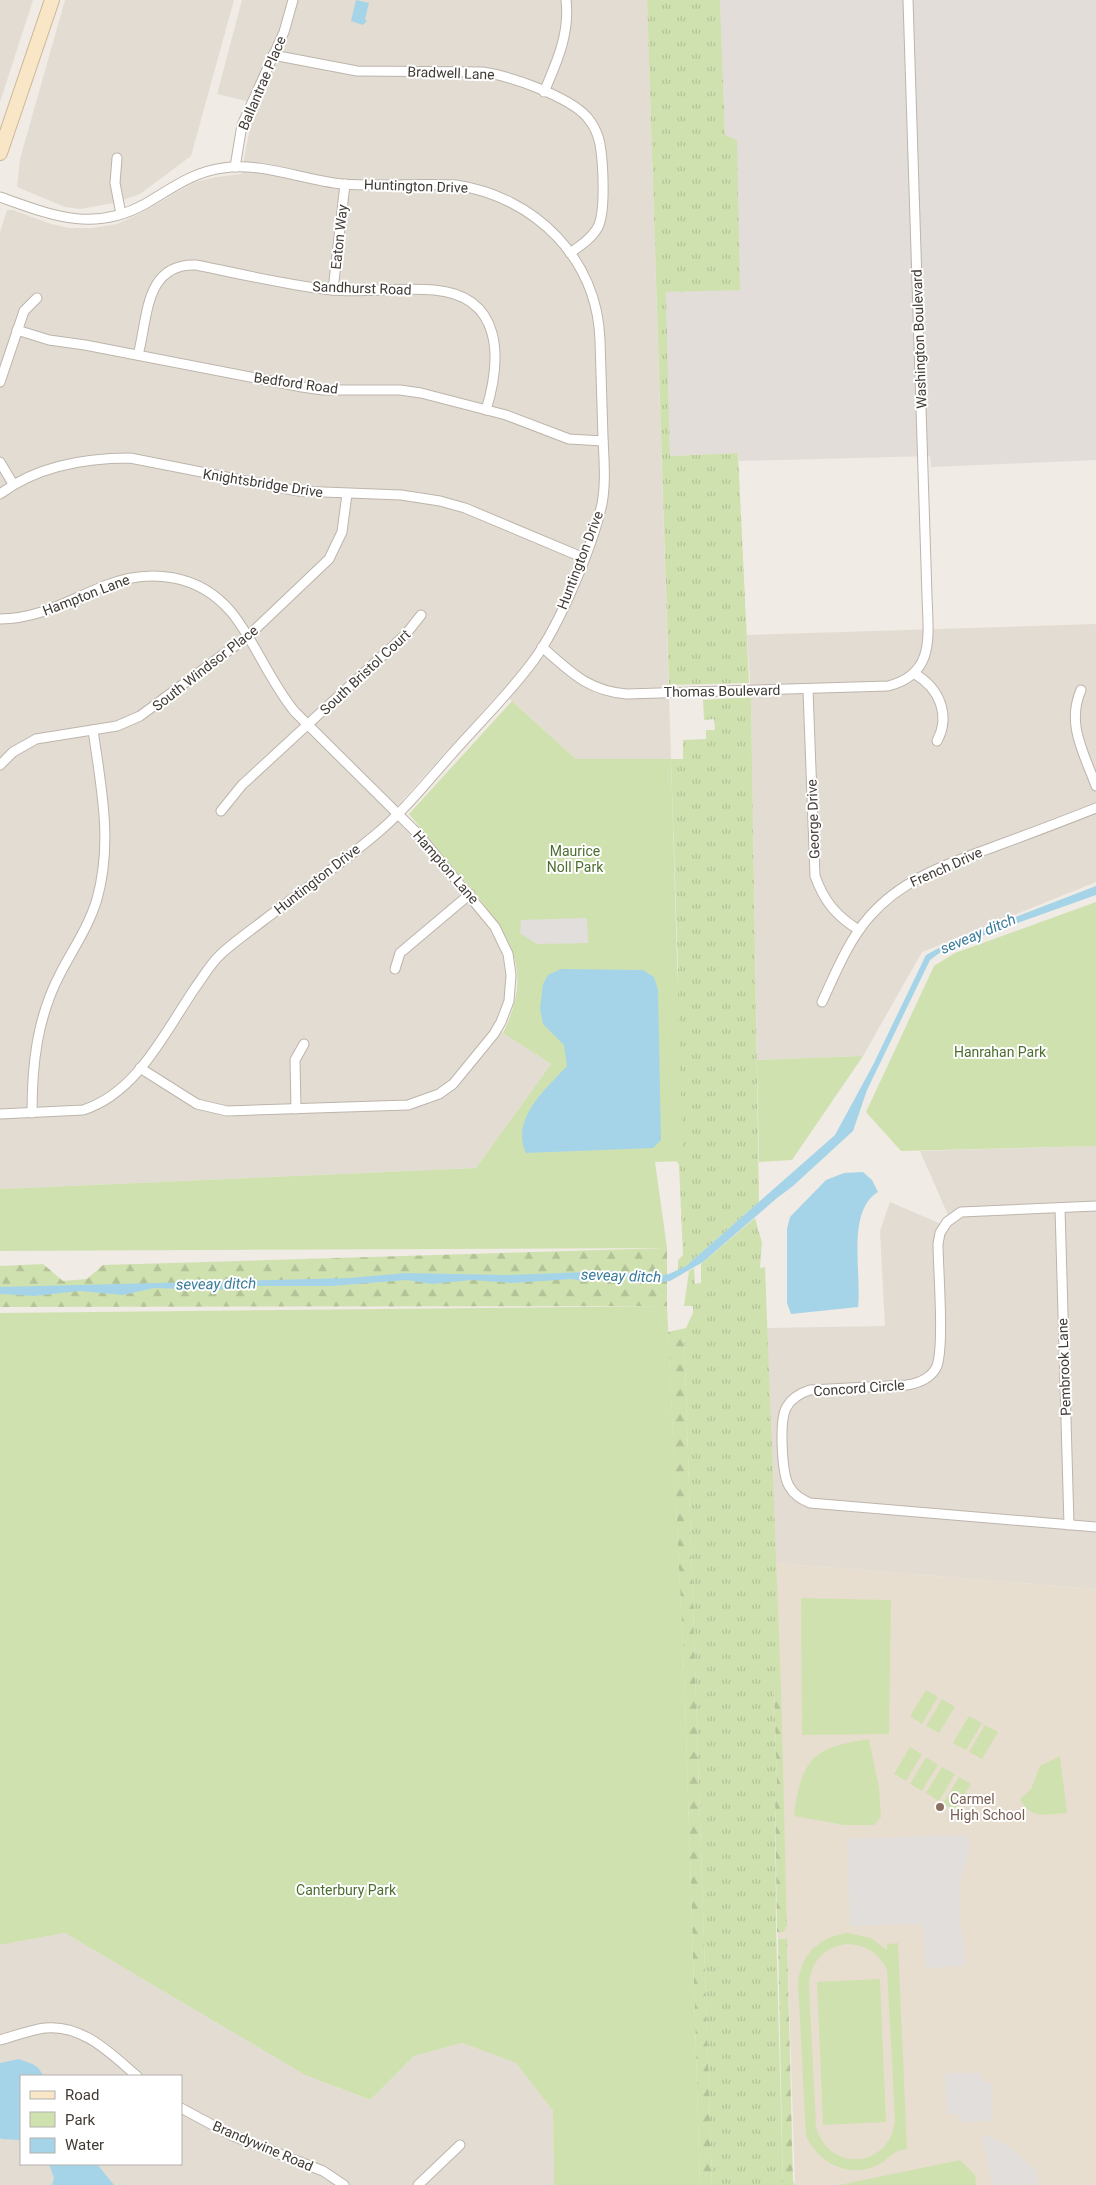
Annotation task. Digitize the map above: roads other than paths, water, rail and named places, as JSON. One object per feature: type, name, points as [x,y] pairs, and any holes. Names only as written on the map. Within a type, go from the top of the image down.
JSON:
[{"type":"main road","points":[[0,153],[52,0]]},
{"type":"street","name":"Ballantrae Place","points":[[235,167],[242,126],[284,32],[293,0]]},
{"type":"street","points":[[544,92],[564,41],[567,18],[566,0]]},
{"type":"street","name":"Washington Boulevard","points":[[908,0],[928,642],[921,665],[915,674]]},
{"type":"street","name":"Bradwell Lane","points":[[274,55],[356,71],[483,72],[513,78],[566,102],[586,116],[592,123],[600,145],[602,207],[601,220],[590,237],[570,253]]},
{"type":"street","points":[[117,158],[115,183],[121,214]]},
{"type":"street","name":"Huntington Drive","points":[[0,197],[67,219],[99,219],[121,214],[145,204],[192,176],[207,171],[235,167],[345,184],[438,184],[474,188],[504,198],[529,211],[549,228],[570,253],[586,280],[598,318],[604,470],[602,503],[584,558],[553,629],[516,683],[398,813],[372,837],[221,954],[140,1068],[117,1094],[94,1106],[67,1112],[0,1114]]},
{"type":"street","name":"Eaton Way","points":[[333,290],[345,184]]},
{"type":"street","name":"Sandhurst Road","points":[[138,355],[152,290],[163,275],[178,267],[196,265],[333,290],[434,290],[454,293],[472,302],[488,321],[495,348],[495,375],[486,410]]},
{"type":"street","points":[[0,382],[24,311],[37,298]]},
{"type":"street","name":"Bedford Road","points":[[17,330],[49,340],[138,355],[302,387],[323,390],[400,390],[421,393],[529,422],[569,439],[603,441]]},
{"type":"street","name":"Knightsbridge Drive","points":[[0,494],[13,484],[48,469],[109,458],[130,458],[275,487],[346,494],[401,495],[440,501],[465,508],[584,558]]},
{"type":"street","points":[[0,462],[13,484]]},
{"type":"street","name":"South Windsor Place","points":[[0,765],[13,752],[36,739],[117,726],[140,716],[247,637],[329,559],[342,532],[346,494]]},
{"type":"street","name":"Hampton Lane","points":[[0,619],[21,618],[45,613],[122,579],[155,575],[188,582],[211,594],[230,611],[284,699],[308,726],[398,813],[470,894],[500,934],[510,963],[511,987],[501,1022],[462,1075],[439,1094],[408,1105],[227,1111],[208,1108],[182,1096],[140,1068]]},
{"type":"street","name":"South Bristol Court","points":[[220,811],[242,786],[406,634],[421,615]]},
{"type":"street","name":"Thomas Boulevard","points":[[542,647],[582,681],[593,687],[615,693],[808,690],[888,686],[901,683],[915,674]]},
{"type":"street","points":[[915,674],[933,690],[940,700],[944,726],[937,741]]},
{"type":"street","name":"George Drive","points":[[808,690],[815,876],[821,893],[834,912],[859,930]]},
{"type":"street","points":[[1081,690],[1075,704],[1075,726],[1096,786]]},
{"type":"street","points":[[32,1113],[34,1055],[42,1016],[59,975],[87,924],[102,875],[106,817],[93,730]]},
{"type":"street","name":"French Drive","points":[[822,1002],[842,957],[859,930],[884,902],[916,879],[937,868],[1096,808]]},
{"type":"street","points":[[395,970],[400,953],[470,894]]},
{"type":"street","points":[[296,1110],[295,1060],[304,1044]]},
{"type":"street","name":"Concord Circle","points":[[1096,1206],[974,1210],[952,1217],[940,1233],[938,1244],[940,1353],[934,1371],[923,1381],[907,1385],[824,1388],[804,1392],[797,1396],[786,1408],[783,1423],[785,1475],[788,1484],[798,1497],[810,1503],[1096,1527]]},
{"type":"street","name":"Pembrook Lane","points":[[1060,1208],[1069,1525]]},
{"type":"street","points":[[0,2040],[46,2028],[75,2032],[96,2041],[137,2075]]},
{"type":"street","name":"Brandywine Road","points":[[182,2109],[233,2136],[323,2171],[344,2185]]},
{"type":"street","points":[[418,2185],[460,2145]]},
{"type":"water","points":[[356,0],[369,3],[365,19],[367,21],[363,25],[351,21]]},
{"type":"water","name":"seveay ditch","points":[[1096,886],[1096,895],[945,949],[930,960],[867,1090],[853,1131],[793,1186],[703,1262],[670,1281],[654,1283],[628,1277],[592,1278],[586,1282],[572,1279],[512,1283],[471,1280],[432,1284],[407,1280],[331,1286],[250,1286],[216,1290],[154,1288],[123,1295],[80,1291],[34,1296],[0,1294],[0,1287],[349,1278],[406,1273],[507,1275],[613,1271],[657,1276],[669,1274],[686,1266],[835,1135],[873,1065],[926,955],[948,943]]},
{"type":"water","points":[[561,969],[643,970],[654,977],[658,990],[661,1140],[653,1148],[526,1153],[522,1140],[526,1117],[541,1095],[567,1066],[564,1045],[543,1024],[540,1009],[543,984],[548,975]]},
{"type":"water","points":[[863,1172],[872,1180],[878,1192],[868,1201],[862,1213],[859,1228],[858,1307],[791,1314],[787,1303],[787,1229],[790,1217],[826,1180],[844,1173]]},
{"type":"water","points":[[19,2059],[36,2066],[42,2075],[20,2075],[20,2140],[0,2138],[0,2063]]},
{"type":"water","points":[[49,2165],[98,2165],[114,2185],[52,2185],[54,2178]]},
{"type":"place","name":"Carmel High School","points":[[940,1807]]},
{"type":"park label","name":"Maurice Noll Park","points":[[575,860]]},
{"type":"park label","name":"Hanrahan Park","points":[[1000,1052]]},
{"type":"park label","name":"Canterbury Park","points":[[346,1890]]}]
